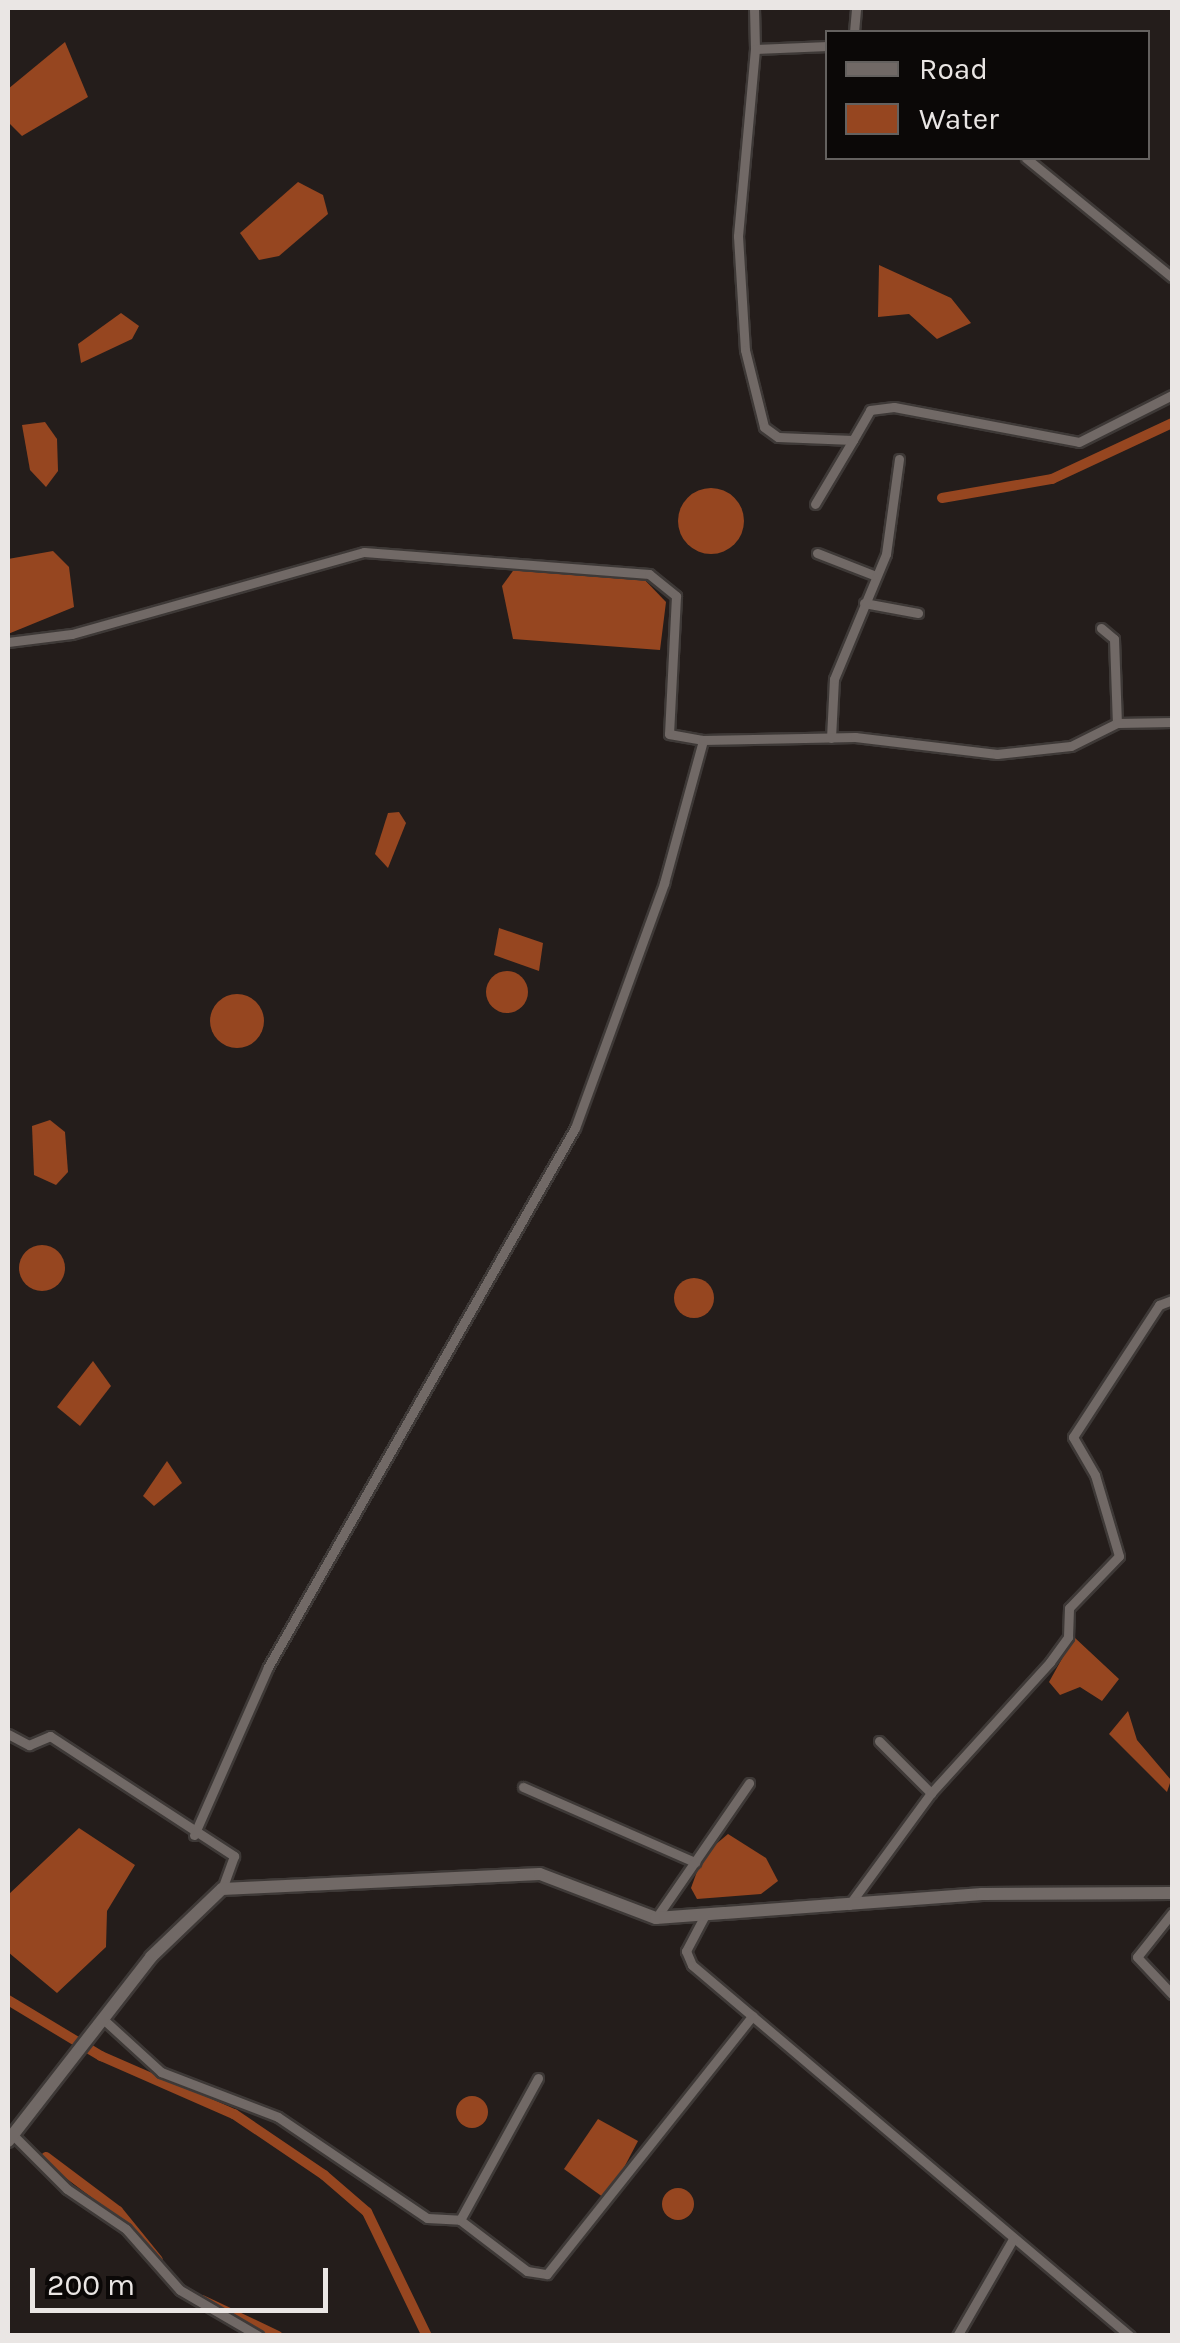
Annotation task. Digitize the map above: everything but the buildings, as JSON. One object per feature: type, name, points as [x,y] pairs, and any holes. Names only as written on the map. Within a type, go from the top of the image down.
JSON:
[{"type":"main road","points":[[10,2138],[59,2083],[102,2020],[185,1918],[222,1889],[540,1874],[656,1918],[848,1905],[1172,1893]]},
{"type":"street","points":[[754,8],[755,48],[738,236],[758,410],[778,437],[853,440]]},
{"type":"street","points":[[755,48],[825,46]]},
{"type":"street","points":[[1028,160],[1172,277]]},
{"type":"street","points":[[816,504],[870,410],[894,407],[1079,442],[1172,395]]},
{"type":"street","points":[[831,738],[834,679],[876,576],[899,459]]},
{"type":"street","points":[[8,642],[72,634],[364,552],[649,574],[676,596],[668,730],[702,740],[831,738],[997,754],[1072,746],[1117,723],[1172,722]]},
{"type":"street","points":[[817,553],[876,576]]},
{"type":"street","points":[[864,603],[918,613]]},
{"type":"street","points":[[1100,628],[1114,639],[1117,723]]},
{"type":"street","points":[[194,1835],[268,1667],[575,1128],[664,883],[702,740]]},
{"type":"street","points":[[848,1905],[931,1793],[1050,1662],[1068,1637],[1070,1608],[1119,1556],[1095,1475],[1073,1437],[1159,1305],[1172,1300]]},
{"type":"street","points":[[8,1734],[30,1745],[50,1736],[194,1835],[234,1856],[222,1889]]},
{"type":"street","points":[[879,1741],[931,1793]]},
{"type":"street","points":[[656,1918],[750,1784]]},
{"type":"street","points":[[523,1786],[694,1862]]},
{"type":"street","points":[[1172,1912],[1137,1957],[1172,1994]]},
{"type":"street","points":[[705,1915],[686,1951],[692,1965],[1130,2336]]},
{"type":"street","points":[[102,2020],[161,2072],[293,2125],[427,2218],[460,2220],[526,2271],[547,2274],[752,2016]]},
{"type":"street","points":[[460,2220],[538,2078]]},
{"type":"street","points":[[10,2138],[180,2290],[258,2336]]},
{"type":"street","points":[[956,2336],[1013,2239]]},
{"type":"water","points":[[65,42],[88,97],[22,136],[8,122],[8,89]]},
{"type":"water","points":[[298,182],[323,195],[328,214],[279,256],[259,260],[240,233]]},
{"type":"water","points":[[879,265],[951,298],[971,323],[937,339],[909,314],[878,317]]},
{"type":"water","points":[[121,313],[139,326],[132,339],[81,363],[78,344]]},
{"type":"water","points":[[45,422],[57,439],[58,471],[46,487],[30,470],[22,425]]},
{"type":"water","points":[[711,488],[724,490],[734,498],[742,508],[742,534],[734,544],[724,552],[711,554],[698,552],[688,544],[680,534],[678,521],[680,508],[688,498],[698,490]]},
{"type":"water","points":[[53,551],[69,567],[74,607],[8,634],[8,559]]},
{"type":"water","points":[[515,568],[639,574],[666,602],[660,650],[513,639],[502,586]]},
{"type":"water","points":[[399,812],[406,823],[388,868],[375,854],[388,813]]},
{"type":"water","points":[[499,928],[543,943],[539,971],[494,955]]},
{"type":"water","points":[[507,971],[522,977],[528,992],[522,1007],[507,1013],[492,1007],[486,992],[492,977]]},
{"type":"water","points":[[237,994],[256,1002],[264,1021],[256,1040],[237,1048],[218,1040],[210,1021],[218,1002]]},
{"type":"water","points":[[50,1120],[65,1132],[68,1172],[56,1185],[34,1175],[32,1126]]},
{"type":"water","points":[[42,1245],[58,1252],[65,1268],[58,1284],[42,1291],[26,1284],[19,1268],[26,1252]]},
{"type":"water","points":[[694,1278],[708,1284],[714,1298],[708,1312],[694,1318],[680,1312],[674,1298],[680,1284]]},
{"type":"water","points":[[93,1361],[111,1386],[80,1426],[57,1407]]},
{"type":"water","points":[[167,1461],[182,1483],[154,1506],[143,1496]]},
{"type":"water","points":[[1074,1637],[1119,1679],[1102,1701],[1080,1687],[1060,1695],[1049,1682]]},
{"type":"water","points":[[1128,1711],[1137,1740],[1171,1780],[1167,1792],[1109,1734]]},
{"type":"water","points":[[79,1828],[135,1865],[107,1911],[106,1947],[57,1993],[8,1952],[8,1895]]},
{"type":"water","points":[[728,1834],[766,1858],[778,1881],[761,1894],[697,1899],[691,1888],[703,1855]]},
{"type":"water","points":[[472,2096],[483,2101],[488,2112],[483,2123],[472,2128],[461,2123],[456,2112],[461,2101]]},
{"type":"water","points":[[598,2119],[638,2141],[607,2200],[564,2169]]},
{"type":"water","points":[[678,2188],[689,2193],[694,2204],[689,2215],[678,2220],[667,2215],[662,2204],[667,2193]]},
{"type":"waterway","points":[[942,498],[1052,479],[1172,423]]},
{"type":"waterway","points":[[8,2000],[101,2056],[234,2114],[324,2175],[367,2212],[427,2336]]},
{"type":"waterway","points":[[46,2157],[118,2211],[158,2260]]},
{"type":"waterway","points":[[202,2300],[278,2336]]}]
